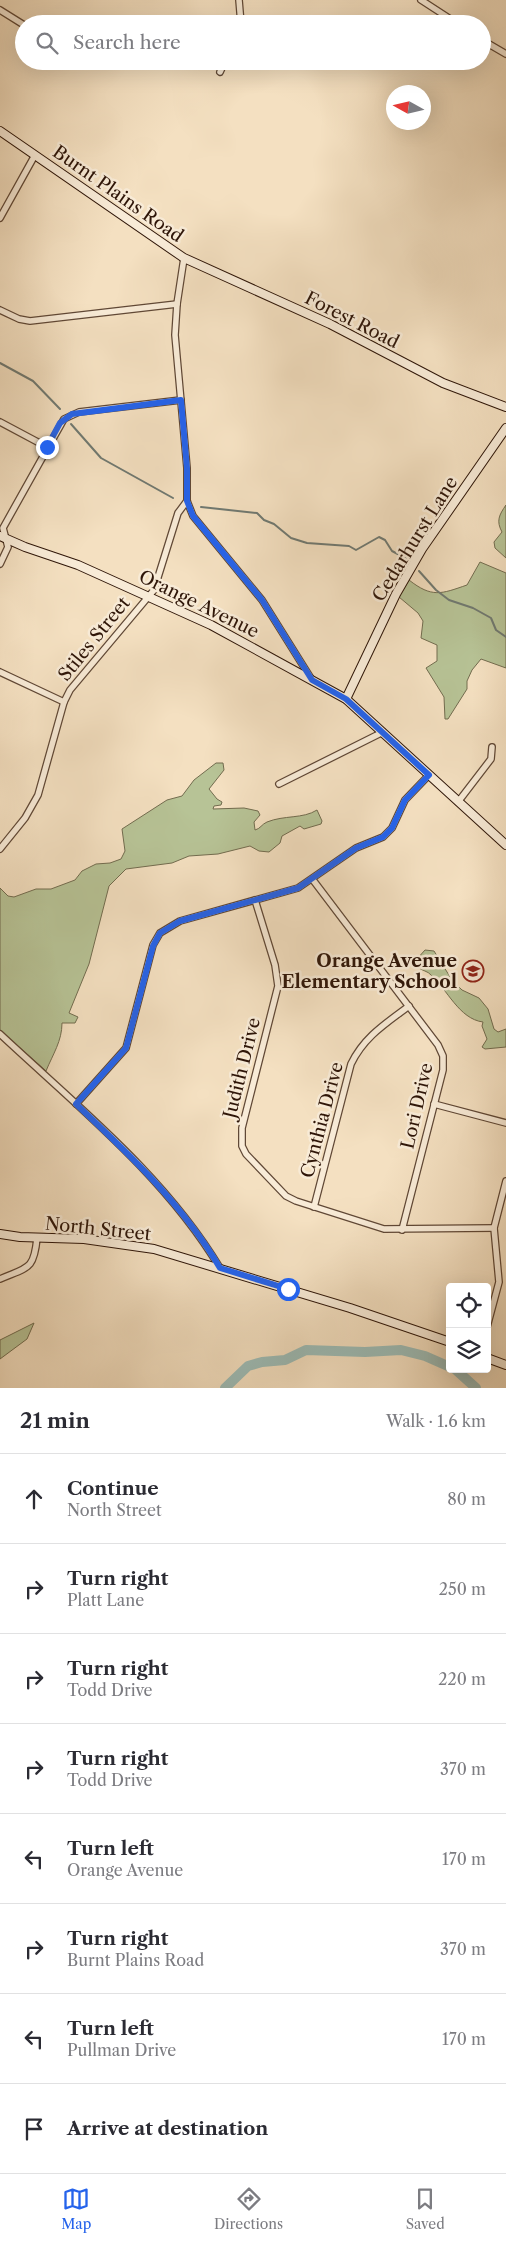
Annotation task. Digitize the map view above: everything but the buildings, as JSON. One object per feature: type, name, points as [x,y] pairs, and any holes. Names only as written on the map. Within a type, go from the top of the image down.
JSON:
[{"type":"main road","name":"Burnt Plains Road","points":[[0,131],[184,258]]},
{"type":"main road","name":"Forest Road","points":[[184,258],[330,324],[443,383],[506,407]]},
{"type":"main road","name":"Cedarhurst Lane","points":[[346,699],[396,594],[422,549],[506,428]]},
{"type":"main road","name":"Orange Avenue","points":[[3,537],[78,564],[148,596],[234,637],[346,699],[506,845]]},
{"type":"main road","name":"North Street","points":[[0,1234],[37,1238],[84,1239],[127,1244],[182,1256],[446,1341]]},
{"type":"main road","points":[[491,1359],[506,1365]]},
{"type":"street","points":[[239,0],[240,15]]},
{"type":"street","points":[[422,0],[444,15]]},
{"type":"street","points":[[0,10],[15,19]]},
{"type":"street","points":[[491,45],[506,54]]},
{"type":"street","points":[[0,218],[35,155]]},
{"type":"street","name":"Burnt Plains Road","points":[[184,258],[177,304],[176,346],[187,468],[187,501],[193,516],[262,600],[312,680]]},
{"type":"street","points":[[0,310],[19,320],[30,321],[177,304]]},
{"type":"street","points":[[0,564],[8,547],[3,537],[3,528],[60,423],[72,414],[181,400]]},
{"type":"street","points":[[0,422],[47,447]]},
{"type":"street","name":"Stiles Street","points":[[0,850],[25,818],[38,794],[64,702],[76,681],[154,590],[178,513],[187,501]]},
{"type":"street","points":[[0,672],[64,702]]},
{"type":"street","points":[[279,784],[383,732]]},
{"type":"street","points":[[458,802],[490,760],[492,747]]},
{"type":"street","points":[[76,1104],[126,1048],[157,936],[180,921],[298,888],[313,880],[343,856],[387,834],[405,800],[429,775]]},
{"type":"street","name":"Lori Drive","points":[[313,880],[438,1045],[443,1056],[443,1070],[402,1230]]},
{"type":"street","name":"Judith Drive","points":[[256,900],[275,965],[278,986],[242,1128],[242,1146],[246,1154],[286,1196],[376,1227],[402,1230],[494,1228]]},
{"type":"street","name":"Cynthia Drive","points":[[314,1207],[351,1064],[358,1048],[375,1031],[409,1006]]},
{"type":"street","points":[[0,1034],[136,1162],[200,1233],[220,1268]]},
{"type":"street","points":[[434,1104],[506,1123]]},
{"type":"street","points":[[491,1312],[499,1282],[494,1228],[506,1181]]},
{"type":"street","points":[[0,1279],[30,1264],[35,1256],[37,1238]]},
{"type":"green space","points":[[506,505],[506,558],[495,548],[494,542],[502,532],[499,518]]},
{"type":"green space","points":[[480,562],[506,573],[506,668],[481,659],[472,670],[467,681],[467,689],[448,719],[445,719],[444,697],[426,668],[437,661],[437,645],[421,638],[423,621],[418,613],[399,597],[409,580],[424,590],[437,593],[467,585]]},
{"type":"green space","points":[[216,763],[223,763],[224,770],[209,789],[222,802],[221,805],[214,806],[213,809],[244,808],[258,811],[260,815],[254,822],[255,830],[273,820],[306,815],[317,810],[322,821],[321,824],[304,829],[300,826],[282,836],[280,843],[269,852],[259,851],[250,846],[218,854],[189,856],[172,863],[126,869],[109,886],[89,964],[69,1013],[78,1017],[75,1023],[62,1023],[59,1042],[46,1071],[0,1030],[0,888],[8,896],[14,897],[36,889],[51,889],[75,880],[82,871],[96,864],[110,863],[121,859],[125,851],[122,829],[167,800],[182,796],[194,780]]},
{"type":"green space","points":[[425,950],[434,951],[452,980],[462,990],[479,998],[488,1009],[494,1029],[498,1032],[506,1029],[506,1047],[485,1049],[482,1047],[487,1039],[482,1026],[483,1022],[475,1020],[460,1010],[437,981],[418,967],[416,960]]},
{"type":"green space","points":[[34,1323],[27,1339],[0,1359],[0,1340]]},
{"type":"waterway","points":[[0,363],[33,381],[60,409]]},
{"type":"waterway","points":[[71,424],[101,458],[173,498]]},
{"type":"waterway","points":[[201,507],[257,513],[291,538],[307,543],[349,546],[356,550],[379,537],[385,540],[392,551],[409,560]]},
{"type":"waterway","points":[[419,571],[436,590],[449,600],[473,608],[491,618],[496,630],[506,637]]},
{"type":"waterway","points":[[225,1388],[248,1366],[262,1362],[285,1360],[306,1350],[365,1352],[401,1350],[425,1356],[446,1365]]},
{"type":"waterway","points":[[459,1373],[476,1388]]},
{"type":"place","name":"Orange Avenue Elementary School","points":[[473,971]]},
{"type":"route","points":[[47,447],[60,423],[72,414],[181,400],[188,481],[187,501],[193,516],[262,600],[312,680],[346,699],[429,775],[405,800],[395,823],[387,834],[343,856],[305,885],[180,921],[160,933],[153,946],[126,1048],[76,1104],[136,1162],[200,1233],[220,1268],[288,1289]]}]
